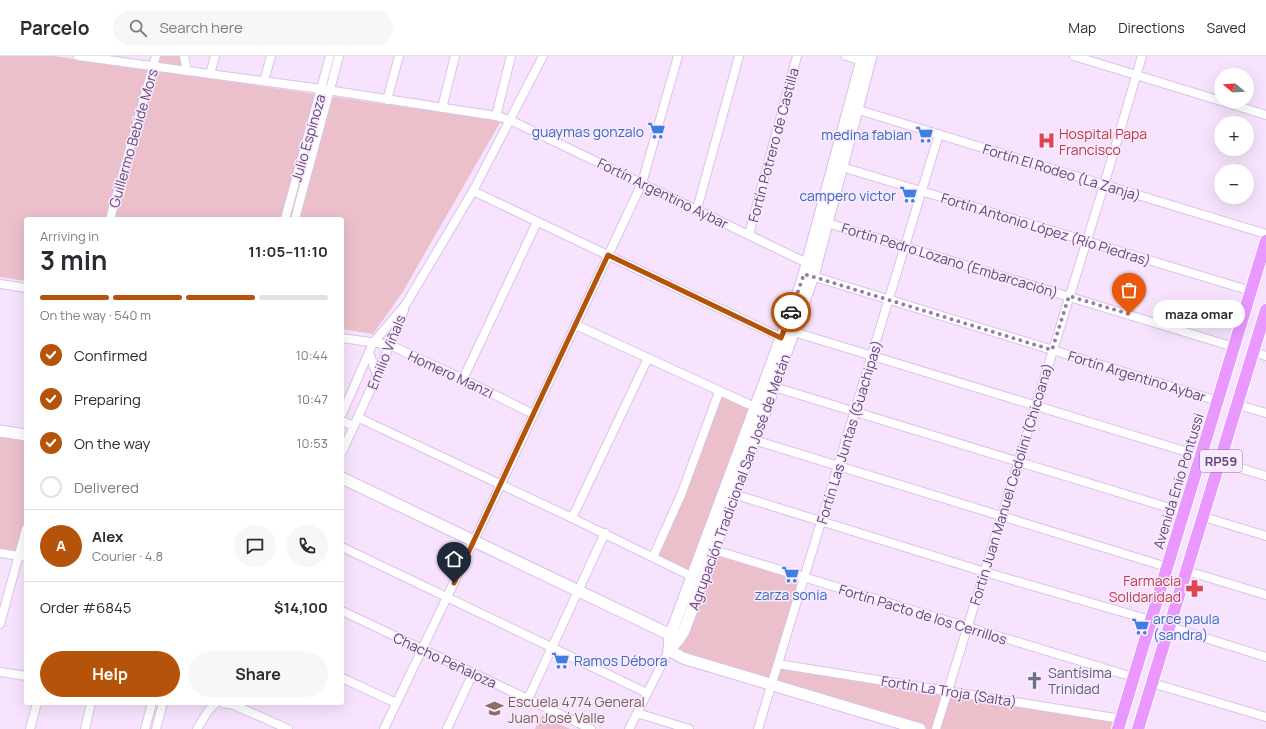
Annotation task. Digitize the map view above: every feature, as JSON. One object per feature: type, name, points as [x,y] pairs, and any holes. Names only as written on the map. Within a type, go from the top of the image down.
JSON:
[{"type":"main road","name":"Avenida Enio Pontussi","points":[[1119,724],[1266,241]]},
{"type":"main road","name":"RP59","points":[[1138,729],[1221,462],[1266,310]]},
{"type":"street","name":"Fortín Argentino Aybar","points":[[78,56],[98,57],[154,67],[325,90],[496,116],[510,120],[749,234],[810,270],[889,300],[1218,401]]},
{"type":"street","name":"Guillermo Bebide Mors","points":[[111,217],[156,56]]},
{"type":"street","points":[[184,56],[187,71]]},
{"type":"street","points":[[210,74],[215,56]]},
{"type":"street","points":[[264,81],[271,56]]},
{"type":"street","name":"Julio Espinoza","points":[[294,217],[325,90],[330,56]]},
{"type":"street","name":"Julio Espinoza","points":[[286,217],[325,90],[339,56]]},
{"type":"street","points":[[387,100],[399,56]]},
{"type":"street","points":[[442,108],[455,56]]},
{"type":"street","points":[[496,116],[511,56]]},
{"type":"street","points":[[406,304],[473,191],[543,56]]},
{"type":"street","points":[[384,729],[642,183],[678,56]]},
{"type":"street","points":[[697,209],[739,56]]},
{"type":"street","name":"Fortín Potrero de Castilla","points":[[749,234],[797,56]]},
{"type":"street","points":[[846,56],[866,59]]},
{"type":"street","points":[[1074,56],[1214,99]]},
{"type":"street","name":"Fortín Juan Manuel Cedolini (Chicoana)","points":[[936,729],[1104,185],[1142,56]]},
{"type":"street","name":"Agrupación Tradicional San José de Metán","points":[[810,270],[866,59]]},
{"type":"street","name":"Agrupación Tradicional San José de Metán","points":[[675,637],[693,576],[754,440],[760,410],[774,387],[810,270],[827,223],[842,167],[853,108]]},
{"type":"street","name":"Fortín El Rodeo (La Zanja)","points":[[853,108],[1266,234]]},
{"type":"street","points":[[1244,108],[1266,115]]},
{"type":"street","name":"Fortín Las Juntas (Guachipas)","points":[[758,729],[873,356],[939,134]]},
{"type":"street","name":"Fortín Antonio López (Río Piedras)","points":[[842,167],[1251,291]]},
{"type":"street","points":[[473,191],[608,255],[789,337],[873,356],[1266,476]]},
{"type":"street","points":[[463,379],[537,222]]},
{"type":"street","name":"Fortín Pedro Lozano (Embarcación)","points":[[827,223],[1234,347]]},
{"type":"street","points":[[0,284],[24,288]]},
{"type":"street","name":"Emilio Viñals","points":[[344,409],[373,343],[406,304]]},
{"type":"street","name":"Emilio Viñals","points":[[344,448],[359,418],[390,346],[406,304]]},
{"type":"street","points":[[576,325],[760,410]]},
{"type":"street","name":"Agrupación Tradicional San José de Metán","points":[[629,729],[669,650],[714,550],[729,493],[789,337]]},
{"type":"street","name":"Homero Manzi","points":[[344,338],[390,346],[463,379],[533,414]]},
{"type":"street","points":[[1254,352],[1266,356]]},
{"type":"street","points":[[369,353],[377,375]]},
{"type":"street","points":[[572,518],[648,358]]},
{"type":"street","points":[[774,387],[1183,512]]},
{"type":"street","points":[[653,557],[681,495],[719,392]]},
{"type":"street","points":[[1238,405],[1266,413]]},
{"type":"street","points":[[359,418],[693,576]]},
{"type":"street","points":[[344,422],[354,426]]},
{"type":"street","points":[[0,431],[24,435]]},
{"type":"street","points":[[754,440],[1167,567]]},
{"type":"street","points":[[344,479],[473,542],[675,637]]},
{"type":"street","points":[[729,493],[985,572],[1150,620]]},
{"type":"street","points":[[1204,517],[1266,536]]},
{"type":"street","points":[[528,699],[551,646],[605,534]]},
{"type":"street","points":[[0,624],[22,556],[24,542]]},
{"type":"street","points":[[344,548],[647,693]]},
{"type":"street","name":"Fortín Pacto de los Cerrillos","points":[[714,550],[1133,677]]},
{"type":"street","points":[[0,553],[22,556]]},
{"type":"street","points":[[1187,571],[1266,595]]},
{"type":"street","name":"Chacho Peñaloza","points":[[344,612],[591,729]]},
{"type":"street","points":[[1170,627],[1266,657]]},
{"type":"street","points":[[669,650],[683,658],[920,729]]},
{"type":"street","name":"Fortín La Troja (Salta)","points":[[778,664],[948,691],[1119,724]]},
{"type":"street","points":[[0,672],[24,676]]},
{"type":"street","points":[[447,729],[473,673]]},
{"type":"street","points":[[344,679],[396,704]]},
{"type":"street","points":[[1152,683],[1266,717]]},
{"type":"street","points":[[30,729],[36,705]]},
{"type":"street","points":[[85,729],[91,705]]},
{"type":"street","points":[[145,729],[151,705]]},
{"type":"street","points":[[156,729],[162,705]]},
{"type":"street","points":[[197,729],[208,711],[214,705]]},
{"type":"street","points":[[234,705],[288,729]]},
{"type":"street","points":[[637,713],[689,729]]},
{"type":"shaded area","points":[[0,56],[53,56],[501,121],[402,293],[373,334],[344,329],[344,217],[24,217],[24,281],[0,277]]},
{"type":"shaded area","points":[[158,56],[182,56],[186,69],[156,65]]},
{"type":"shaded area","points":[[719,392],[755,408],[693,577],[653,557]]},
{"type":"shaded area","points":[[0,434],[24,438],[24,527],[17,553],[0,550]]},
{"type":"shaded area","points":[[714,550],[804,577],[772,684],[674,650]]},
{"type":"shaded area","points":[[780,666],[945,692],[934,729],[927,729],[775,683]]},
{"type":"shaded area","points":[[950,692],[1118,719],[1115,729],[939,729]]},
{"type":"shaded area","points":[[542,715],[570,729],[535,729]]},
{"type":"way so far","points":[[791,312],[804,274],[1052,350],[1069,296],[1129,314]]},
{"type":"place","name":"guaymas gonzalo","points":[[657,131]]},
{"type":"place","name":"medina fabian","points":[[925,134]]},
{"type":"place","name":"Hospital Papa Francisco","points":[[1046,141]]},
{"type":"place","name":"campero victor","points":[[909,195]]},
{"type":"place","name":"maza omar","points":[[1129,314]]},
{"type":"place","name":"zarza sonia","points":[[791,574]]},
{"type":"place","name":"Farmacia Solidaridad","points":[[1194,588]]},
{"type":"place","name":"arce paula (sandra)","points":[[1140,626]]},
{"type":"place","name":"Ramos Débora","points":[[561,660]]},
{"type":"place","name":"Santísima Trinidad","points":[[1035,680]]},
{"type":"place","name":"Escuela 4774 General Juan José Valle","points":[[495,709]]},
{"type":"route","points":[[454,583],[608,255],[781,338],[791,312]]}]
